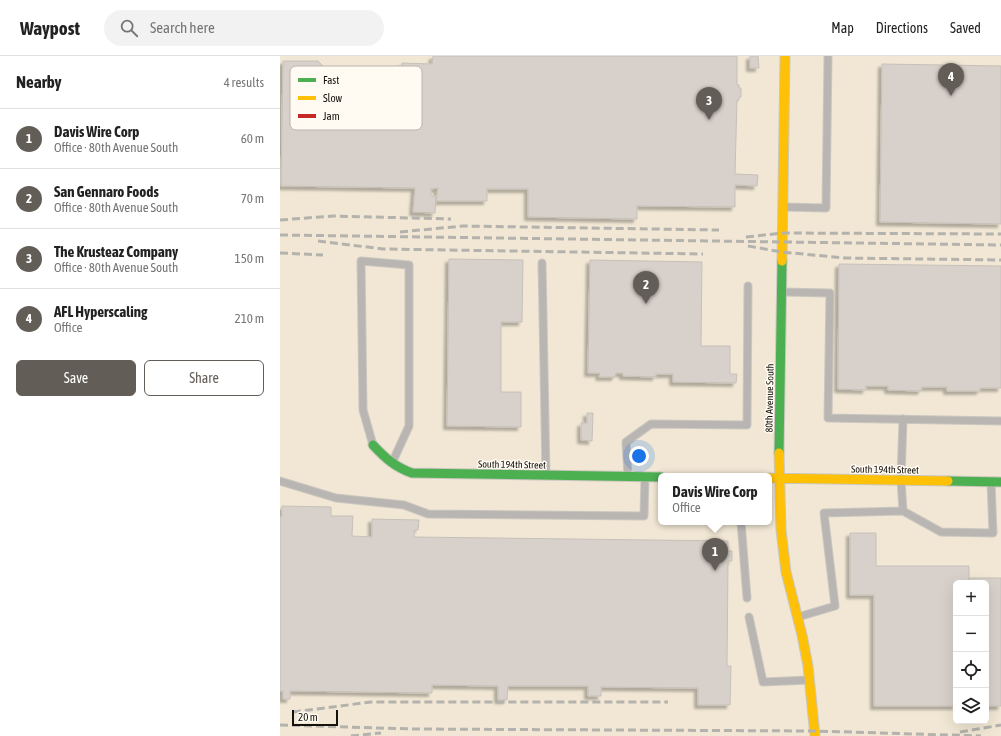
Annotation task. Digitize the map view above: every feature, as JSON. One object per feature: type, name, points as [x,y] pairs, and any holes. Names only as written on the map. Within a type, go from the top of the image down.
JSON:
[{"type":"street","name":"80th Avenue South","points":[[785,56],[779,478],[777,520],[786,572],[798,617],[810,680],[815,736]]},
{"type":"street","name":"South 194th Street","points":[[373,445],[391,465],[412,473],[658,477]]},
{"type":"street","name":"South 194th Street","points":[[772,478],[1001,482]]},
{"type":"lane","points":[[783,208],[826,208],[828,56]]},
{"type":"lane","points":[[373,445],[363,410],[361,261],[409,266],[409,426],[391,465]]},
{"type":"lane","points":[[542,263],[546,476]]},
{"type":"lane","points":[[628,476],[626,442],[652,424],[747,424],[748,286]]},
{"type":"lane","points":[[782,292],[830,293],[828,418],[1001,421]]},
{"type":"lane","points":[[902,419],[903,511]]},
{"type":"lane","points":[[280,481],[336,498],[404,505],[428,514],[644,516],[645,477]]},
{"type":"lane","points":[[798,617],[835,606],[824,512],[903,511],[941,532],[993,533],[991,482]]},
{"type":"lane","points":[[741,525],[747,598]]},
{"type":"lane","points":[[749,617],[763,682],[810,680]]},
{"type":"shaded area","points":[[280,56],[1001,56],[1001,736],[280,736]]},
{"type":"building","points":[[433,56],[737,56],[737,85],[741,88],[741,97],[737,100],[735,174],[758,175],[757,186],[735,185],[735,207],[637,206],[637,219],[528,217],[528,189],[487,189],[487,201],[436,201],[438,188],[431,189],[431,196],[436,196],[435,213],[413,212],[415,188],[281,186],[283,61],[318,61],[323,66],[290,66],[290,130],[422,130],[422,66],[402,66],[402,63],[432,64]]},
{"type":"building","points":[[750,56],[758,56],[759,68],[750,68]]},
{"type":"building","points":[[882,64],[1001,66],[1001,224],[880,222]]},
{"type":"building","points":[[449,259],[523,260],[522,322],[501,322],[501,392],[521,392],[521,427],[447,426]]},
{"type":"building","points":[[590,260],[702,262],[701,346],[730,346],[730,374],[737,374],[736,383],[673,382],[673,374],[656,374],[656,377],[623,376],[623,373],[616,373],[615,377],[599,377],[600,373],[588,373]]},
{"type":"building","points":[[839,264],[1001,266],[1001,388],[980,388],[980,391],[947,391],[947,387],[922,387],[921,391],[888,390],[888,386],[866,386],[866,390],[838,389]]},
{"type":"building","points":[[587,413],[593,413],[592,441],[581,440],[581,423],[587,423]]},
{"type":"building","points":[[282,506],[331,507],[331,516],[353,516],[352,536],[372,537],[372,519],[419,520],[418,530],[414,530],[414,537],[728,541],[728,551],[732,551],[732,561],[728,561],[727,666],[731,666],[730,705],[698,705],[698,688],[601,687],[601,696],[588,696],[588,686],[508,686],[507,700],[498,700],[498,686],[432,685],[432,693],[290,691],[290,699],[283,699],[283,691],[280,691],[280,517],[282,517]]},
{"type":"building","points":[[850,533],[876,533],[876,566],[969,566],[969,580],[953,580],[953,706],[874,706],[874,595],[850,595]]},
{"type":"building","points":[[969,578],[1001,578],[1001,706],[989,706],[989,580],[969,580]]},
{"type":"railway","points":[[280,220],[333,216],[451,219]]},
{"type":"railway","points":[[400,232],[463,226],[719,230]]},
{"type":"railway","points":[[746,237],[783,233],[1001,234]]},
{"type":"railway","points":[[280,235],[1001,245]]},
{"type":"railway","points":[[318,241],[383,249],[703,254]]},
{"type":"railway","points":[[748,246],[782,252],[845,258],[1001,260]]},
{"type":"railway","points":[[280,253],[323,255]]},
{"type":"railway","points":[[293,712],[371,702],[668,702]]},
{"type":"railway","points":[[280,725],[413,729],[815,731],[981,736]]},
{"type":"railway","points":[[960,732],[1001,725]]},
{"type":"railway","points":[[351,736],[381,733]]},
{"type":"traffic: fast","points":[[779,453],[782,261]]},
{"type":"traffic: fast","points":[[373,445],[391,462],[412,473],[658,477]]},
{"type":"traffic: fast","points":[[948,481],[1001,482]]},
{"type":"traffic: slow","points":[[782,261],[785,56]]},
{"type":"traffic: slow","points":[[779,453],[781,530],[786,572],[802,635],[808,666],[815,736]]},
{"type":"traffic: slow","points":[[772,478],[948,481]]},
{"type":"place","name":"AFL Hyperscaling","points":[[951,96]]},
{"type":"place","name":"The Krusteaz Company","points":[[709,120]]},
{"type":"place","name":"San Gennaro Foods","points":[[646,304]]},
{"type":"place","name":"Davis Wire Corp","points":[[715,571]]}]
